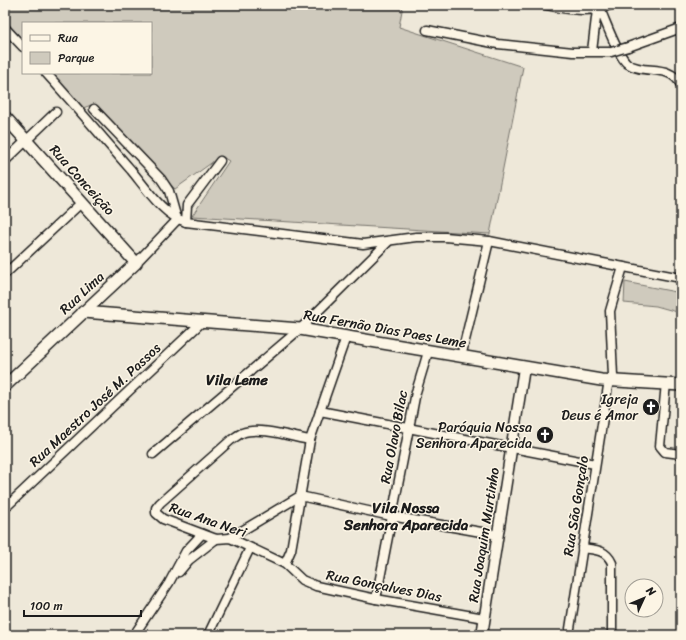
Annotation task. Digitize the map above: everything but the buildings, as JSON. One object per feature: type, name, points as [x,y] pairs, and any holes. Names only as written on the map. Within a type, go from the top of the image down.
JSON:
[{"type":"main road","name":"Rua Conceição","points":[[5,117],[136,263]]},
{"type":"main road","name":"Rua Lima","points":[[6,384],[136,263]]},
{"type":"main road","name":"Rua Fernão Dias Paes Leme","points":[[83,312],[300,329],[428,352],[610,381],[681,385]]},
{"type":"street","points":[[546,5],[567,10],[598,9],[610,5]]},
{"type":"street","points":[[592,51],[598,9]]},
{"type":"street","points":[[598,9],[619,54],[625,61],[633,66],[662,70],[669,73],[681,85]]},
{"type":"street","points":[[5,28],[22,46]]},
{"type":"street","points":[[427,30],[498,44],[573,52],[611,52],[681,28]]},
{"type":"street","points":[[47,74],[143,185],[165,208],[178,219],[186,222],[363,244],[388,242],[416,237],[489,241],[681,278]]},
{"type":"street","points":[[94,109],[161,179],[169,191],[178,219]]},
{"type":"street","points":[[5,161],[56,112]]},
{"type":"street","points":[[186,222],[187,205],[220,161]]},
{"type":"street","points":[[5,274],[81,203]]},
{"type":"street","name":"Rua Lima","points":[[136,263],[178,219]]},
{"type":"street","points":[[460,357],[489,241]]},
{"type":"street","points":[[154,454],[300,329],[388,242]]},
{"type":"street","name":"Rua São Gonçalo","points":[[569,635],[608,386],[613,376],[610,311],[623,267]]},
{"type":"street","name":"Rua Maestro José M. Passos","points":[[5,508],[203,321]]},
{"type":"street","points":[[285,564],[291,550],[310,440],[346,337]]},
{"type":"street","name":"Rua Olavo Bilac","points":[[376,599],[416,392],[428,352]]},
{"type":"street","name":"Rua Joaquim Murtinho","points":[[482,635],[524,368]]},
{"type":"street","points":[[666,384],[660,446],[665,452],[681,454]]},
{"type":"street","points":[[320,411],[595,464]]},
{"type":"street","name":"Rua Ana Neri","points":[[285,564],[230,538],[216,539],[159,516],[156,513],[156,508],[231,440],[242,433],[262,431],[310,440]]},
{"type":"street","points":[[230,538],[300,496],[391,516],[498,535]]},
{"type":"street","points":[[134,635],[169,583],[186,551],[202,534]]},
{"type":"street","points":[[169,583],[189,560],[216,539]]},
{"type":"street","points":[[208,635],[250,548]]},
{"type":"street","points":[[582,548],[604,552],[609,556],[612,562],[612,635]]},
{"type":"street","name":"Rua Gonçalves Dias","points":[[285,564],[302,580],[316,586],[376,599],[484,618]]},
{"type":"green space","points":[[11,5],[403,5],[399,27],[523,67],[490,234],[192,216],[229,161],[221,156],[175,189],[94,104],[83,108],[53,74],[152,74],[152,22],[22,22],[22,39],[6,21]]},
{"type":"green space","points":[[625,282],[681,293],[681,313],[656,306],[624,303]]},
{"type":"place","name":"Igreja Deus é Amor","points":[[651,407]]},
{"type":"place","name":"Paróquia Nossa Senhora Aparecida","points":[[545,435]]},
{"type":"district","name":"Vila Leme","points":[[237,380]]},
{"type":"district","name":"Vila Nossa Senhora Aparecida","points":[[406,516]]}]
